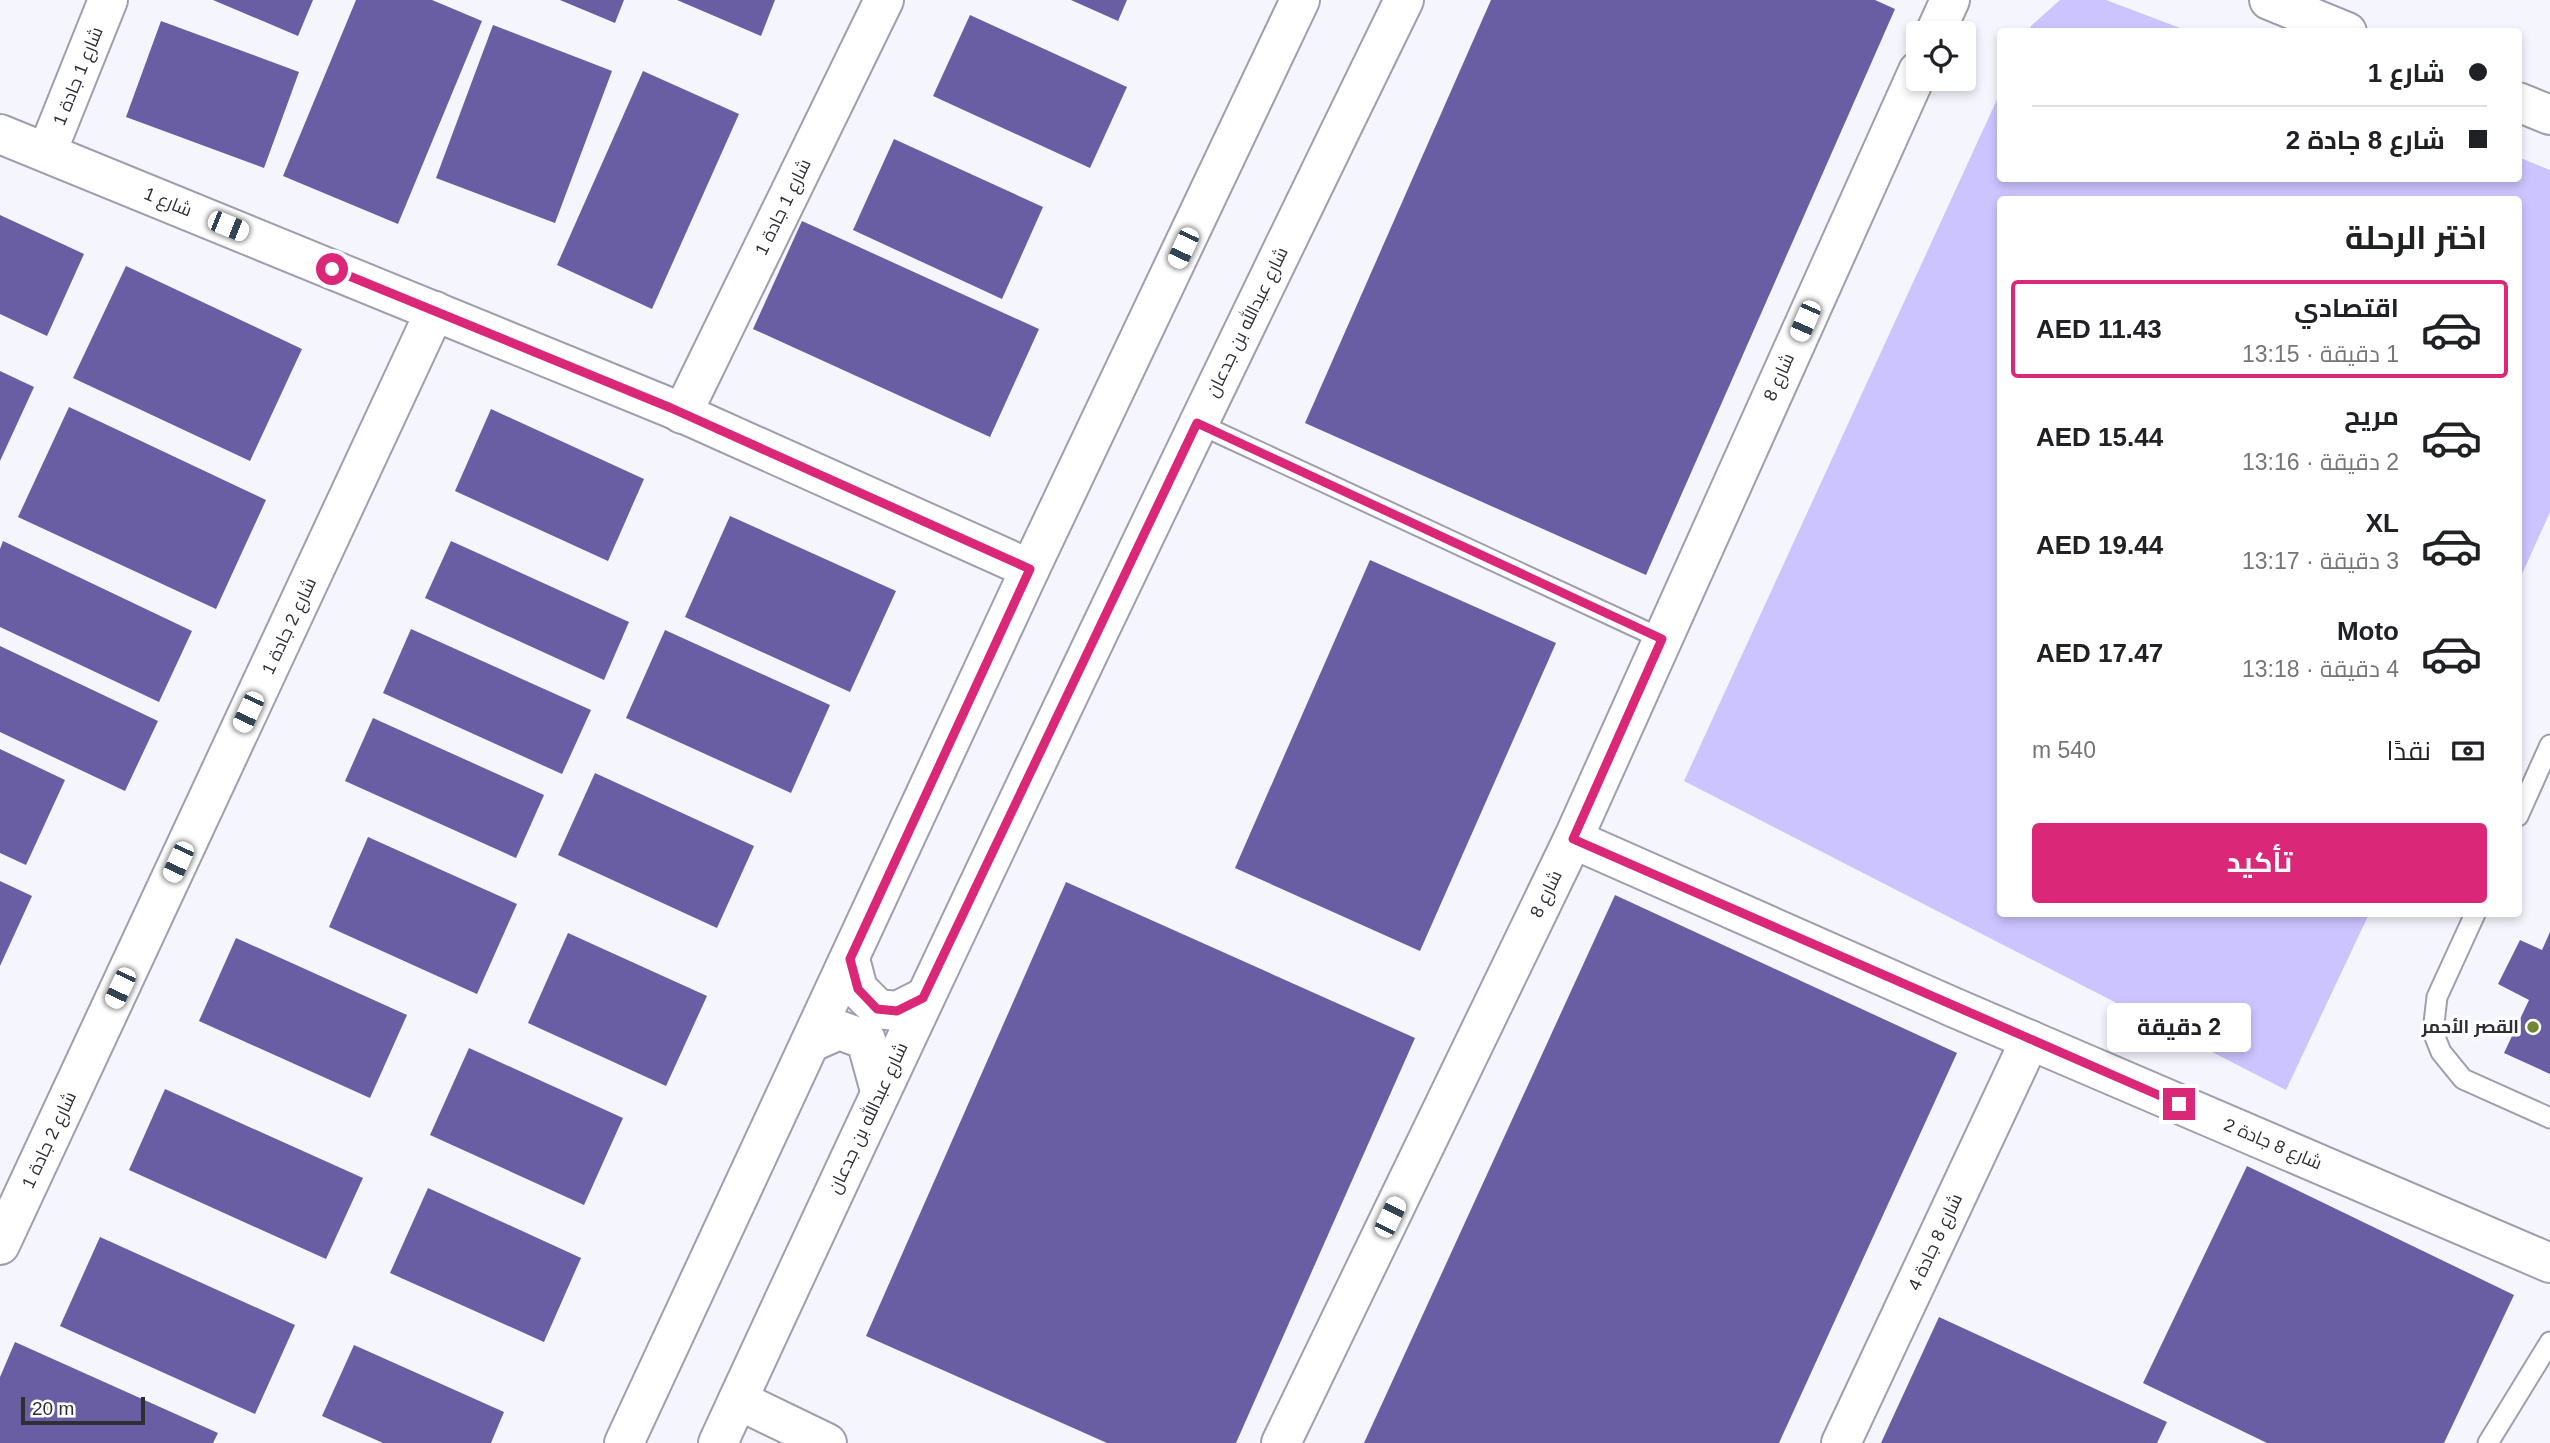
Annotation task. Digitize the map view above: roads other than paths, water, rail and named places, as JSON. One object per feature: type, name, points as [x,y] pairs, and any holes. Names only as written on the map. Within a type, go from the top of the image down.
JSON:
[{"type":"main road","name":"شارع 1 جادة 1","points":[[47,152],[108,0]]},
{"type":"main road","name":"شارع 1 جادة 1","points":[[682,414],[884,0]]},
{"type":"main road","points":[[624,1443],[1030,569],[1300,0]]},
{"type":"main road","name":"شارع عبدالله بن جدعان","points":[[718,1443],[923,998],[1197,423],[1404,0]]},
{"type":"main road","points":[[1940,21],[1950,0]]},
{"type":"main road","points":[[2269,0],[2337,28]]},
{"type":"main road","name":"شارع 8","points":[[1281,1443],[1573,839],[1909,91]]},
{"type":"main road","points":[[2522,104],[2550,115]]},
{"type":"main road","name":"شارع 1","points":[[0,134],[682,414],[1030,569]]},
{"type":"main road","name":"شارع 2 جادة 1","points":[[1,1240],[435,311]]},
{"type":"main road","name":"شارع 8 جادة 2","points":[[1573,839],[2030,1040],[2550,1263]]},
{"type":"main road","points":[[850,959],[858,989],[877,1009],[897,1011],[923,998]]},
{"type":"main road","points":[[810,1044],[839,1030],[866,1040],[880,1091]]},
{"type":"main road","name":"شارع 8 جادة 4","points":[[1841,1443],[2030,1040]]},
{"type":"main road","points":[[737,1400],[827,1443]]},
{"type":"lane","points":[[1197,423],[1662,639]]},
{"type":"lane","points":[[2522,807],[2550,745]]},
{"type":"lane","points":[[2473,917],[2437,997],[2433,1032],[2441,1052],[2463,1079],[2550,1118]]},
{"type":"lane","points":[[2487,1443],[2550,1342]]},
{"type":"place","name":"القصر الأحمر","points":[[2533,1027]]}]
